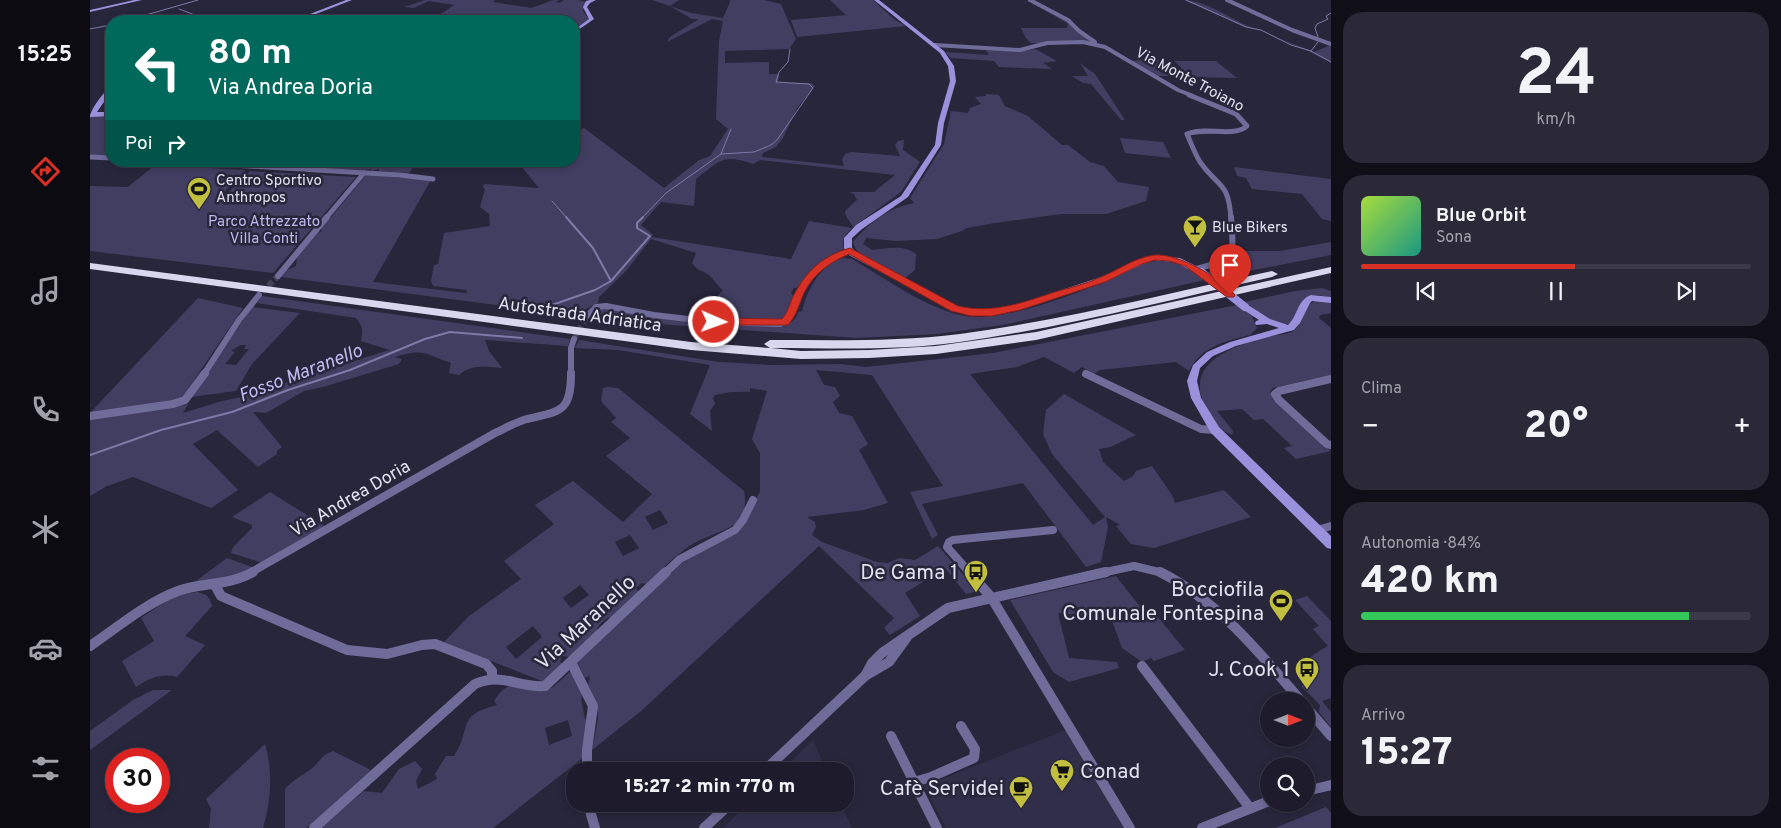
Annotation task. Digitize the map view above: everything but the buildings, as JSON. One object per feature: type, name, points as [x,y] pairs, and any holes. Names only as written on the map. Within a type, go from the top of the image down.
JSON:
[{"type":"highway","name":"Autostrada Adriatica","points":[[90,257],[670,334],[767,344],[826,345],[901,343],[992,333],[1331,261]]},
{"type":"highway","name":"Autostrada Adriatica","points":[[90,266],[691,346],[767,353],[838,355],[907,353],[998,342],[1331,270]]},
{"type":"main road","points":[[90,11],[140,0]]},
{"type":"main road","points":[[310,15],[350,0]]},
{"type":"main road","points":[[580,28],[592,20],[585,8],[588,2],[594,0]]},
{"type":"main road","points":[[876,0],[935,46],[948,59],[953,75],[952,86],[941,123],[938,145],[904,197],[859,228],[848,238],[847,244],[850,251],[954,308],[982,313],[1017,308],[1077,289],[1151,258],[1177,260],[1198,271],[1254,313],[1261,327]]},
{"type":"main road","points":[[91,115],[100,99],[105,94]]},
{"type":"main road","points":[[91,115],[105,114]]},
{"type":"main road","points":[[1331,300],[1311,298],[1306,302],[1296,322],[1290,328],[1275,330],[1261,327],[1210,354],[1196,367],[1192,381],[1196,398],[1215,430],[1331,544]]},
{"type":"main road","points":[[1261,327],[1275,330]]},
{"type":"street","points":[[1030,0],[1068,20],[1096,44]]},
{"type":"street","points":[[1227,0],[1292,30],[1331,44]]},
{"type":"street","points":[[1044,8],[1046,6],[1045,1]]},
{"type":"street","points":[[935,46],[1020,50],[1046,43],[1096,44]]},
{"type":"street","name":"Via Monte Troiano","points":[[1096,44],[1105,47],[1178,90],[1236,114],[1246,123],[1246,128],[1238,132],[1211,129],[1198,130],[1187,134],[1200,162],[1226,190],[1229,197],[1232,246],[1229,257],[1222,262],[1198,271]]},
{"type":"street","points":[[90,157],[105,158]]},
{"type":"street","points":[[267,167],[433,179]]},
{"type":"street","points":[[278,276],[364,173]]},
{"type":"street","points":[[587,316],[596,307],[606,306],[654,315],[714,322],[780,324],[790,316],[800,292],[815,270],[829,260],[850,251]]},
{"type":"street","points":[[90,416],[173,404],[184,400],[192,392],[249,306],[259,295]]},
{"type":"street","name":"Via Andrea Doria","points":[[90,646],[176,591],[229,583],[246,576],[495,433],[510,426],[556,413],[563,409],[569,398],[570,353],[574,339]]},
{"type":"street","points":[[1086,374],[1201,429],[1215,430]]},
{"type":"street","points":[[1326,382],[1279,391],[1275,394],[1296,416],[1327,444],[1331,445]]},
{"type":"street","name":"Via Maranello","points":[[492,678],[499,677],[534,686],[545,686],[680,559],[735,530],[743,520],[753,500]]},
{"type":"street","points":[[1317,530],[1331,526]]},
{"type":"street","points":[[1053,530],[949,542],[949,550],[991,597],[1130,828]]},
{"type":"street","points":[[774,762],[865,676],[889,662],[908,636],[940,612],[957,605],[1134,566],[1155,568],[1182,582],[1253,646],[1293,692]]},
{"type":"street","points":[[215,585],[221,596],[347,650],[387,654],[422,645],[435,644],[486,664],[492,671],[492,678],[479,682],[468,689],[314,828]]},
{"type":"street","points":[[571,662],[593,706],[587,762]]},
{"type":"street","points":[[1142,666],[1250,808]]},
{"type":"street","points":[[1315,717],[1331,736]]},
{"type":"street","points":[[914,782],[974,758],[975,749],[961,726]]},
{"type":"street","points":[[891,736],[937,828]]},
{"type":"street","points":[[1315,789],[1331,785]]},
{"type":"street","points":[[1202,828],[1260,804]]},
{"type":"street","points":[[590,812],[595,828]]},
{"type":"street","points":[[704,828],[721,812]]},
{"type":"shaded area","points":[[1068,729],[1126,828],[946,828],[924,786]]},
{"type":"shaded area","points":[[813,740],[823,762],[790,762]]},
{"type":"shaded area","points":[[740,812],[845,812],[852,828],[723,828]]},
{"type":"green space","points":[[425,0],[495,0],[493,2],[531,8],[554,0],[560,0],[555,2],[560,3],[564,0],[578,0],[586,2],[583,11],[589,19],[580,26],[580,15],[440,15],[454,5],[429,1],[414,8],[404,7]]},
{"type":"green space","points":[[652,0],[679,0],[670,6]]},
{"type":"green space","points":[[730,0],[764,0],[781,4],[796,39],[789,49],[725,51],[725,63],[769,62],[769,74],[779,74],[778,83],[811,83],[815,86],[797,108],[783,138],[776,147],[763,153],[762,157],[844,166],[842,160],[845,154],[851,152],[900,156],[895,145],[898,141],[904,140],[903,150],[920,162],[901,192],[853,227],[845,211],[857,200],[854,194],[849,192],[874,192],[895,175],[760,160],[753,164],[734,159],[716,163],[696,179],[694,206],[661,202],[641,225],[653,235],[652,237],[791,259],[809,221],[852,228],[844,237],[844,249],[824,260],[813,269],[800,287],[794,288],[791,293],[794,297],[786,316],[780,321],[736,321],[716,298],[723,290],[709,275],[692,263],[696,253],[651,239],[626,271],[599,297],[598,303],[586,309],[582,316],[281,277],[287,270],[296,266],[297,258],[318,233],[322,231],[321,229],[366,175],[431,180],[373,282],[466,293],[467,290],[433,286],[431,281],[434,265],[438,264],[444,233],[490,226],[489,214],[480,207],[485,189],[483,187],[484,184],[539,188],[522,167],[580,167],[580,130],[584,128],[664,188],[699,160],[710,156],[728,129],[716,119],[719,41],[723,21],[712,19],[667,42],[670,37],[699,19],[692,19],[670,6],[691,13],[723,18]]},
{"type":"green space","points":[[830,0],[873,0],[895,20],[906,26],[797,37],[791,20],[846,15]]},
{"type":"green space","points":[[1184,0],[1201,3],[1259,31],[1245,27]]},
{"type":"green space","points":[[1023,1],[1031,1],[1071,24],[1074,29],[1094,43],[1031,43],[1021,28],[1067,28],[1068,24],[1031,2]]},
{"type":"green space","points":[[1262,32],[1314,52],[1331,45],[1331,63],[1308,51]]},
{"type":"green space","points":[[985,49],[1022,51],[1035,49],[1057,61],[1043,63],[1052,69],[999,67],[994,61],[951,58],[945,52],[989,55]]},
{"type":"green space","points":[[1151,59],[1171,64],[1188,76],[1157,76],[1132,61]]},
{"type":"green space","points":[[1174,61],[1216,61],[1237,78],[1191,77]]},
{"type":"green space","points":[[1080,63],[1095,74],[1125,120],[1121,120],[1091,84],[1083,83],[1072,76],[1088,76]]},
{"type":"green space","points":[[986,94],[999,95],[1005,106],[1028,116],[1062,145],[1068,145],[1090,162],[1104,166],[1118,182],[1149,187],[1146,201],[1106,214],[1061,214],[995,223],[967,228],[937,239],[896,241],[866,238],[863,244],[872,250],[900,248],[916,254],[915,270],[904,279],[882,269],[860,255],[853,242],[866,228],[888,212],[914,203],[910,198],[944,144],[951,111],[968,113],[970,108],[981,104],[975,97],[986,96]]},
{"type":"green space","points":[[105,116],[105,156],[90,155],[90,117]]},
{"type":"green space","points":[[1120,138],[1163,142],[1171,158],[1125,153]]},
{"type":"green space","name":"Parco Attrezzato Villa Conti","points":[[153,167],[246,170],[224,192],[228,193],[250,171],[356,177],[273,273],[90,251],[90,186],[128,187]]},
{"type":"green space","points":[[288,167],[413,167],[409,173],[379,171],[379,169]]},
{"type":"green space","points":[[1234,167],[1331,179],[1331,221],[1322,219],[1302,194],[1252,189],[1246,178],[1237,176]]},
{"type":"green space","points":[[1331,242],[1331,255],[1213,278],[1205,273],[1230,263],[1239,251],[1280,251]]},
{"type":"green space","points":[[844,258],[852,259],[929,304],[945,311],[975,317],[1007,314],[1042,305],[1093,287],[1153,261],[1167,261],[1178,264],[1205,280],[1003,325],[937,334],[856,338],[658,324],[590,317],[600,308],[779,326],[791,322],[798,312],[802,311],[811,286],[822,271],[828,265]]},
{"type":"green space","points":[[1322,288],[1331,291],[1331,298],[1314,295],[1308,296],[1301,303],[1291,323],[1279,324],[1272,321],[1245,302],[1295,291]]},
{"type":"green space","points":[[262,296],[570,339],[568,346],[485,340],[489,351],[502,368],[474,368],[459,375],[449,373],[451,363],[424,353],[405,354],[395,357],[402,359],[399,364],[304,391],[266,413],[253,412],[282,447],[277,451],[277,454],[258,467],[217,430],[193,444],[238,490],[211,508],[133,477],[107,486],[90,496],[90,418],[188,404],[183,413],[222,401],[275,390],[287,382],[290,374],[329,369],[390,350],[361,341],[362,329],[356,318],[257,303]]},
{"type":"green space","points":[[198,298],[243,308],[181,399],[90,413]]},
{"type":"green space","points":[[1316,301],[1331,302],[1331,313],[1320,315],[1319,318],[1331,328],[1331,375],[1273,388],[1270,391],[1274,399],[1331,451],[1296,459],[1284,448],[1292,446],[1263,419],[1254,420],[1242,409],[1217,411],[1233,431],[1232,435],[1224,431],[1208,412],[1201,395],[1200,381],[1205,370],[1213,360],[1238,346],[1293,331],[1299,325],[1308,306]]},
{"type":"green space","points":[[1237,305],[1252,316],[1257,328],[1250,335],[1223,342],[1207,350],[1189,371],[1176,362],[1100,370],[1094,374],[1082,367],[1074,373],[1044,357],[1017,367],[970,374],[1093,525],[1105,517],[1052,454],[1043,434],[1046,410],[1064,394],[1136,435],[1110,447],[1099,449],[1103,462],[1124,481],[1133,476],[1136,471],[1152,466],[1172,495],[1175,503],[1224,490],[1251,517],[1154,548],[1131,544],[1116,526],[1120,525],[1106,517],[1108,527],[1101,562],[1086,567],[1023,483],[922,504],[938,535],[932,539],[910,492],[943,486],[872,375],[816,370],[824,385],[835,387],[840,396],[833,402],[839,413],[852,416],[868,444],[859,450],[888,503],[864,510],[807,517],[815,522],[816,527],[812,535],[822,542],[877,562],[888,563],[899,558],[915,560],[938,546],[974,587],[974,592],[966,594],[945,568],[905,593],[920,616],[890,635],[884,628],[894,618],[819,546],[641,711],[592,750],[598,719],[597,703],[588,685],[590,676],[585,678],[577,662],[682,563],[745,524],[760,491],[760,453],[752,439],[767,391],[750,388],[750,392],[732,392],[715,395],[713,398],[715,404],[710,411],[712,431],[690,414],[710,365],[618,350],[575,348],[579,340],[719,362],[771,365],[841,364],[866,367],[993,353]]},
{"type":"green space","points":[[252,307],[300,313],[252,364],[236,391],[191,397]],"holes":[[[240,345],[246,345],[244,349],[249,349],[236,365],[225,364],[235,352],[231,351]]]},
{"type":"green space","points":[[603,388],[618,388],[744,491],[745,504],[737,522],[691,545],[647,584],[642,583],[636,588],[638,592],[611,618],[607,618],[597,628],[596,633],[570,657],[562,656],[560,662],[562,664],[544,682],[444,642],[469,616],[521,579],[504,561],[554,524],[535,505],[573,481],[623,522],[652,494],[606,456],[630,438],[611,422],[616,418],[601,401]],"holes":[[[660,510],[668,523],[653,530],[645,517]],[[630,535],[639,548],[623,556],[615,542]],[[580,585],[589,595],[571,608],[563,598]],[[533,626],[542,637],[516,659],[506,647]]]},
{"type":"green space","points":[[270,492],[326,527],[263,563],[231,553],[233,547],[252,528],[252,525],[232,517]]},
{"type":"green space","points":[[227,558],[255,568],[242,576],[192,584]]},
{"type":"green space","points":[[1116,576],[1145,613],[1153,611],[1185,650],[1154,661],[1151,658],[1142,662],[1122,648],[1111,618],[1058,613],[1069,658],[1117,662],[1119,668],[1069,682],[1053,672],[1010,600]]},
{"type":"green space","points":[[197,592],[207,596],[212,606],[185,636],[205,645],[177,677],[156,677],[136,687],[122,661],[154,641],[141,618],[174,598]]},
{"type":"green space","points":[[1307,596],[1331,621],[1331,698],[1322,701],[1331,712],[1331,727],[1319,712],[1320,705],[1315,700],[1315,692],[1307,692],[1302,687],[1304,665],[1310,657],[1328,646],[1313,629],[1319,626],[1295,600]]},
{"type":"green space","points":[[571,671],[583,695],[581,699],[585,719],[589,720],[584,757],[578,762],[566,762],[566,771],[493,828],[320,828],[364,791],[382,793],[399,769],[415,761],[422,769],[416,781],[418,789],[437,779],[435,774],[446,756],[454,756],[460,746],[470,718],[484,709],[497,705],[494,701],[507,687],[520,685],[552,688]],"holes":[[[568,720],[572,736],[549,745],[545,728]]]},
{"type":"green space","points":[[153,690],[172,690],[90,750],[90,731],[133,700]]},
{"type":"green space","points":[[265,744],[268,754],[270,786],[263,828],[209,828],[211,809],[206,799]]},
{"type":"green space","points":[[333,751],[371,770],[312,824],[306,828],[285,828],[285,789]]},
{"type":"green space","points":[[1326,807],[1331,813],[1331,828],[1275,828],[1315,812]]},
{"type":"waterway","points":[[146,15],[198,0]]},
{"type":"waterway","points":[[1186,0],[1246,27],[1261,30],[1291,45],[1311,51]]},
{"type":"waterway","points":[[179,9],[195,15]]},
{"type":"waterway","points":[[1318,37],[1315,28],[1317,24],[1328,19],[1326,16],[1331,13]]},
{"type":"waterway","points":[[90,29],[105,26]]},
{"type":"waterway","points":[[1311,51],[1318,42]]},
{"type":"waterway","name":"Fosso Maranello","points":[[721,154],[754,152],[771,145],[777,140],[813,88],[809,84],[776,82],[779,72],[788,62],[790,49]]},
{"type":"waterway","points":[[1311,51],[1331,62]]},
{"type":"waterway","name":"Fosso Maranello","points":[[721,154],[731,129]]},
{"type":"waterway","name":"Fosso Maranello","points":[[642,218],[666,193],[721,154]]},
{"type":"waterway","points":[[552,201],[567,218]]},
{"type":"waterway","points":[[566,217],[593,248],[611,281]]},
{"type":"waterway","name":"Fosso Maranello","points":[[611,281],[650,236],[637,228],[637,223],[642,218]]},
{"type":"waterway","name":"Fosso Maranello","points":[[549,306],[595,290],[611,281]]},
{"type":"waterway","name":"Fosso Maranello","points":[[90,455],[161,430],[232,412],[288,390],[350,370],[425,339],[450,332],[522,338]]},
{"type":"tunnel","points":[[262,292],[278,276]]},
{"type":"tunnel","points":[[574,339],[587,316]]},
{"type":"place","name":"Centro Sportivo Anthropos","points":[[199,210]]},
{"type":"place","name":"Blue Bikers","points":[[1195,248]]},
{"type":"place","name":"De Gama 1","points":[[976,593]]},
{"type":"place","name":"Bocciofila Comunale Fontespina","points":[[1281,622]]},
{"type":"place","name":"J. Cook 1","points":[[1307,690]]},
{"type":"place","name":"Conad","points":[[1062,792]]},
{"type":"place","name":"Cafè Servidei","points":[[1021,809]]},
{"type":"route","points":[[714,322],[769,324],[784,322],[790,316],[800,292],[815,270],[829,260],[850,251],[856,256],[954,308],[971,312],[992,313],[1017,308],[1102,280],[1139,262],[1155,258],[1170,258],[1188,264],[1230,295]]}]
